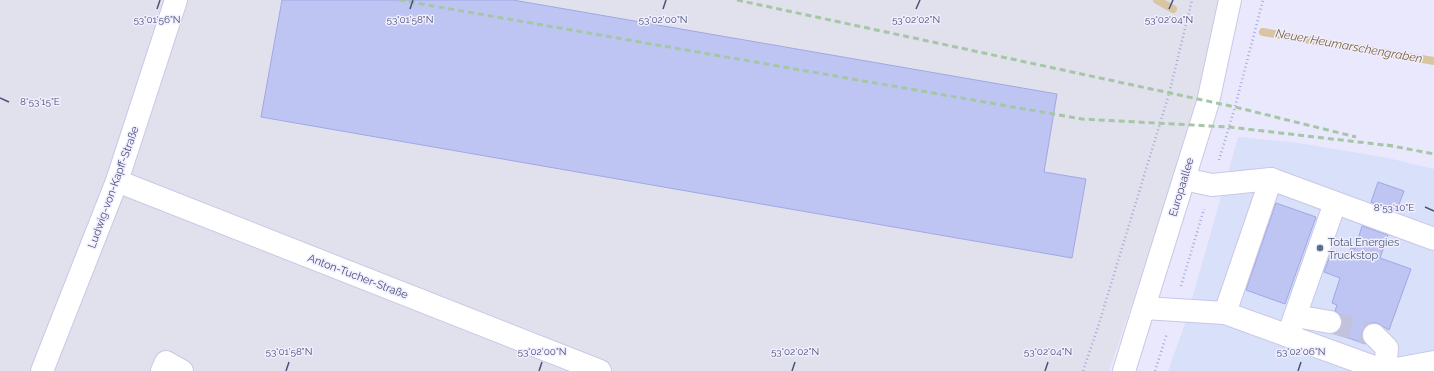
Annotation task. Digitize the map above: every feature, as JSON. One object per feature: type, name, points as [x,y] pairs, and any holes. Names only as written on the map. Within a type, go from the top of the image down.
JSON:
[{"type":"street","name":"Ludwig-von-Kapff-Straße","points":[[42,371],[117,181],[176,0]]},
{"type":"street","name":"Europaallee","points":[[1124,371],[1208,102],[1230,0]]},
{"type":"street","points":[[1184,179],[1212,185],[1271,179],[1434,239]]},
{"type":"street","points":[[1225,313],[1271,179]]},
{"type":"street","name":"Anton-Tucher-Straße","points":[[117,181],[600,371]]},
{"type":"street","points":[[1292,326],[1335,203]]},
{"type":"street","points":[[1144,308],[1225,313],[1292,326],[1385,371],[1434,362]]},
{"type":"street","points":[[1292,326],[1330,322]]},
{"type":"street","points":[[1374,335],[1387,348],[1385,371]]},
{"type":"street","points":[[162,371],[166,362],[182,371]]},
{"type":"path","points":[[1083,371],[1167,101],[1192,0]]},
{"type":"shaded area","points":[[0,0],[1221,0],[1184,151],[1109,371],[0,371]]},
{"type":"shaded area","name":"Total Energies Truckstop","points":[[1238,137],[1292,142],[1388,158],[1434,169],[1434,371],[1168,371],[1184,327]]},
{"type":"building","points":[[282,0],[513,0],[1057,94],[1044,172],[1086,179],[1072,258],[261,117]]},
{"type":"building","points":[[1378,182],[1404,191],[1396,212],[1371,202]]},
{"type":"building","points":[[1276,203],[1316,217],[1285,304],[1246,290]]},
{"type":"building","points":[[1362,226],[1388,235],[1380,258],[1411,269],[1389,330],[1377,323],[1371,323],[1365,326],[1362,332],[1362,339],[1365,344],[1335,333],[1340,330],[1342,324],[1342,318],[1335,311],[1337,305],[1332,303],[1340,278],[1324,272],[1332,250],[1348,256],[1351,248],[1355,249]]},
{"type":"waterway","name":"Neuer Heumarschengraben","points":[[1157,0],[1173,9]]},
{"type":"waterway","name":"Neuer Heumarschengraben","points":[[1263,32],[1434,61]]},
{"type":"tunnel","points":[[1330,322],[1374,335]]},
{"type":"railway","points":[[399,0],[1082,119],[1229,127],[1393,146]]},
{"type":"railway","points":[[737,0],[1235,107],[1356,137]]},
{"type":"railway","points":[[1387,145],[1434,154]]},
{"type":"place","name":"Total Energies Truckstop","points":[[1320,248]]}]
